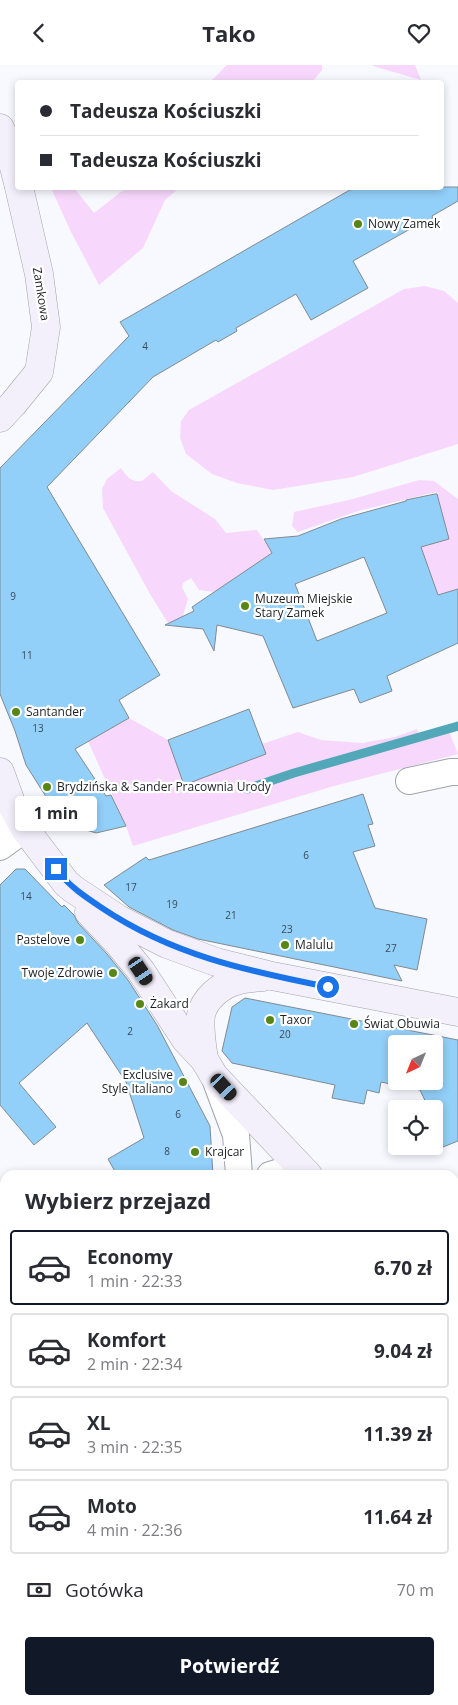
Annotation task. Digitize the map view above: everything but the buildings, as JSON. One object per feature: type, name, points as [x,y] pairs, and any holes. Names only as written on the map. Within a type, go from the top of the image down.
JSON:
[{"type":"street","points":[[0,128],[9,148],[15,171]]},
{"type":"street","name":"Zamkowa","points":[[0,417],[13,404],[39,371],[46,327],[39,274],[20,190]]},
{"type":"street","points":[[409,781],[451,771],[458,772]]},
{"type":"street","points":[[0,772],[12,805],[25,829],[66,883],[120,920],[167,944],[216,962],[272,976],[458,1012]]},
{"type":"street","points":[[0,817],[25,829]]},
{"type":"street","points":[[0,847],[25,829]]},
{"type":"street","points":[[73,889],[84,907],[120,944],[141,971],[186,1040],[303,1170]]},
{"type":"street","points":[[239,1170],[236,1135],[209,1067],[200,1032],[201,1014],[211,997],[220,987],[237,980],[272,976]]},
{"type":"shaded area","points":[[227,65],[322,65],[322,70],[314,80],[212,80]]},
{"type":"shaded area","points":[[415,65],[421,80],[373,66]]},
{"type":"shaded area","points":[[52,190],[76,190],[94,213],[123,190],[177,190],[165,200],[143,248],[99,285],[71,232]]},
{"type":"shaded area","points":[[425,286],[444,291],[458,303],[458,444],[353,477],[273,490],[237,483],[212,474],[186,454],[180,438],[181,421],[189,410],[404,289]]},
{"type":"shaded area","points":[[121,468],[125,474],[135,481],[142,481],[153,472],[171,491],[215,519],[226,533],[257,530],[272,553],[214,592],[199,590],[191,578],[183,583],[182,587],[188,599],[183,616],[168,623],[103,508],[102,489],[107,479]]},
{"type":"shaded area","points":[[419,480],[434,481],[458,499],[458,589],[438,595],[421,547],[448,539],[436,492],[358,511],[298,532],[292,526],[294,512],[349,500]]},
{"type":"shaded area","points":[[129,718],[168,740],[185,785],[266,754],[262,744],[298,732],[321,740],[362,743],[395,737],[417,729],[420,738],[448,729],[458,754],[334,786],[133,846],[126,826],[79,721]]},
{"type":"waterway","points":[[247,789],[294,773],[458,726]]},
{"type":"place","name":"Nowy Zamek","points":[[358,224]]},
{"type":"place","name":"Muzeum Miejskie Stary Zamek","points":[[245,606]]},
{"type":"place","name":"Santander","points":[[16,712]]},
{"type":"place","name":"Brydzińska & Sander Pracownia Urody","points":[[47,787]]},
{"type":"place","name":"Pastelove","points":[[80,940]]},
{"type":"place","name":"Malulu","points":[[285,945]]},
{"type":"place","name":"Twoje Zdrowie","points":[[113,973]]},
{"type":"place","name":"Żakard","points":[[140,1004]]},
{"type":"place","name":"Taxor","points":[[270,1020]]},
{"type":"place","name":"Świat Obuwia","points":[[354,1024]]},
{"type":"place","name":"Exclusive Style Italiano","points":[[183,1082]]},
{"type":"place","name":"Krajcar","points":[[195,1152]]},
{"type":"route","points":[[56,869],[73,889],[120,920],[167,944],[216,962],[328,987]]}]
